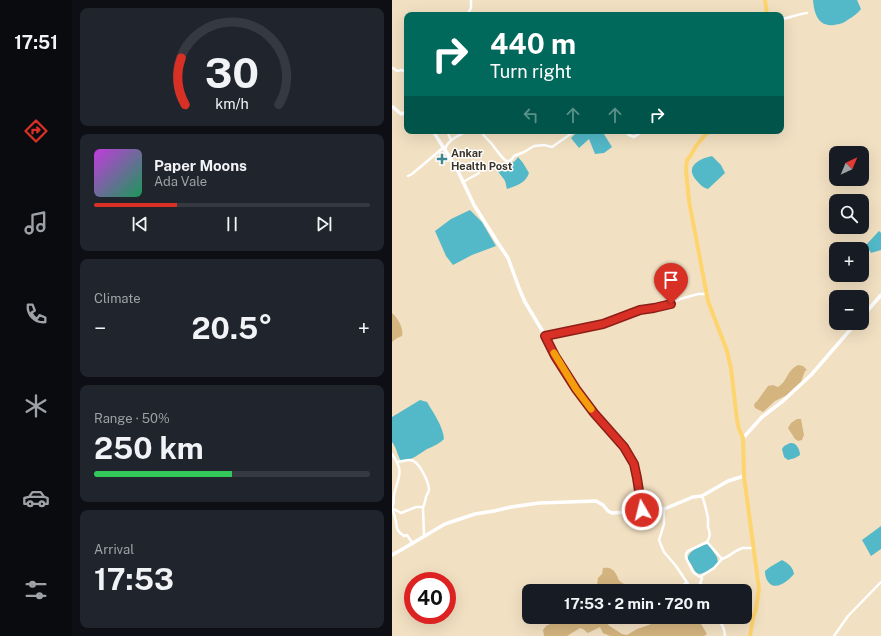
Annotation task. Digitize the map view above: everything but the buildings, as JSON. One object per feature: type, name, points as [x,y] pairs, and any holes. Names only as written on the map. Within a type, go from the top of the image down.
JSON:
[{"type":"main road","points":[[765,0],[767,12]]},
{"type":"main road","points":[[706,134],[687,160],[686,170],[689,201],[708,301],[731,368],[737,420],[743,438],[744,476],[759,589],[750,636]]},
{"type":"street","points":[[469,12],[471,8],[471,0]]},
{"type":"street","points":[[784,19],[795,15],[807,13]]},
{"type":"street","points":[[393,68],[397,71],[402,70],[404,71]]},
{"type":"street","points":[[392,107],[401,114],[404,113]]},
{"type":"street","points":[[436,134],[457,169],[474,205],[508,258],[518,288],[555,356],[576,389],[594,413],[624,447],[634,464],[642,510]]},
{"type":"street","points":[[448,134],[452,140]]},
{"type":"street","points":[[408,176],[444,148],[448,143],[462,134]]},
{"type":"street","points":[[482,134],[485,139],[506,161],[509,161],[514,156],[534,146],[544,145],[552,147],[572,134]]},
{"type":"street","points":[[629,134],[634,137],[638,134]]},
{"type":"street","points":[[463,182],[479,173]]},
{"type":"street","points":[[545,336],[603,324],[640,310],[664,306],[680,299],[698,294],[707,294]]},
{"type":"street","points":[[869,309],[881,295]]},
{"type":"street","points":[[743,438],[762,417],[783,401],[811,375],[850,330]]},
{"type":"street","points":[[392,454],[397,462],[400,474],[392,508],[396,518],[398,532],[404,536],[407,535],[413,544]]},
{"type":"street","points":[[397,462],[410,460],[419,466],[429,489],[425,503],[422,507],[424,537]]},
{"type":"street","points":[[392,555],[445,524],[475,514],[539,503],[596,501],[612,513],[658,508],[664,509],[693,497],[702,496],[728,481],[744,476]]},
{"type":"street","points":[[702,496],[706,507],[710,538],[707,542],[688,551],[686,554],[686,558],[694,573],[700,577],[702,576]]},
{"type":"street","points":[[392,508],[401,513],[416,507],[422,507]]},
{"type":"street","points":[[664,509],[664,524],[659,540],[664,552],[687,582],[685,584]]},
{"type":"street","points":[[707,542],[722,559]]},
{"type":"street","points":[[701,584],[700,582],[702,576],[714,568],[722,559],[738,550],[753,548]]},
{"type":"street","points":[[834,636],[848,616],[881,582]]},
{"type":"street","points":[[721,624],[724,629],[725,636]]},
{"type":"shaded area","points":[[392,313],[400,324],[402,336],[392,342]]},
{"type":"shaded area","points":[[798,365],[803,366],[807,370],[805,371],[801,382],[787,395],[775,401],[763,412],[755,408],[755,403],[768,386],[773,385],[778,387],[781,385],[791,370]]},
{"type":"shaded area","points":[[797,419],[801,419],[804,435],[802,440],[798,441],[788,428],[791,423]]},
{"type":"shaded area","points":[[603,568],[612,569],[618,579],[624,584],[597,584],[598,578],[602,574]]},
{"type":"shaded area","points":[[550,624],[609,624],[608,625],[622,634],[627,635],[637,629],[651,624],[701,624],[707,634],[704,636],[610,636],[603,633],[600,627],[588,633],[580,628],[567,636],[544,636],[543,630]]},
{"type":"water","points":[[813,0],[857,0],[861,9],[855,15],[840,24],[829,25],[824,24],[818,18],[814,10]]},
{"type":"water","points":[[575,134],[604,134],[612,147],[604,153],[595,154],[589,139],[579,148],[571,138]]},
{"type":"water","points":[[712,156],[721,165],[725,173],[708,189],[701,185],[693,176],[692,168],[694,164],[702,159]]},
{"type":"water","points":[[518,157],[529,173],[528,176],[523,182],[507,189],[505,181],[498,171],[504,165],[514,162]]},
{"type":"water","points":[[470,210],[482,222],[496,246],[472,255],[453,265],[446,256],[435,231],[451,219]]},
{"type":"water","points":[[879,231],[881,233],[881,250],[871,253],[869,250],[869,242]]},
{"type":"water","points":[[420,400],[427,402],[440,425],[444,439],[415,457],[401,461],[392,442],[392,417]]},
{"type":"water","points":[[790,443],[797,446],[800,455],[788,460],[784,457],[782,449]]},
{"type":"water","points":[[881,526],[881,549],[871,556],[862,540]]},
{"type":"water","points":[[708,544],[717,557],[718,563],[704,573],[699,574],[695,571],[688,560],[688,556],[695,549]]},
{"type":"water","points":[[782,560],[793,569],[794,574],[783,584],[776,586],[772,585],[765,576],[765,571]]},
{"type":"slow traffic","points":[[554,353],[576,389],[591,409]]},
{"type":"place","name":"Ankar Health Post","points":[[442,159]]},
{"type":"route","points":[[642,510],[634,464],[624,447],[594,413],[576,389],[555,356],[545,336],[592,327],[640,310],[671,304]]}]
